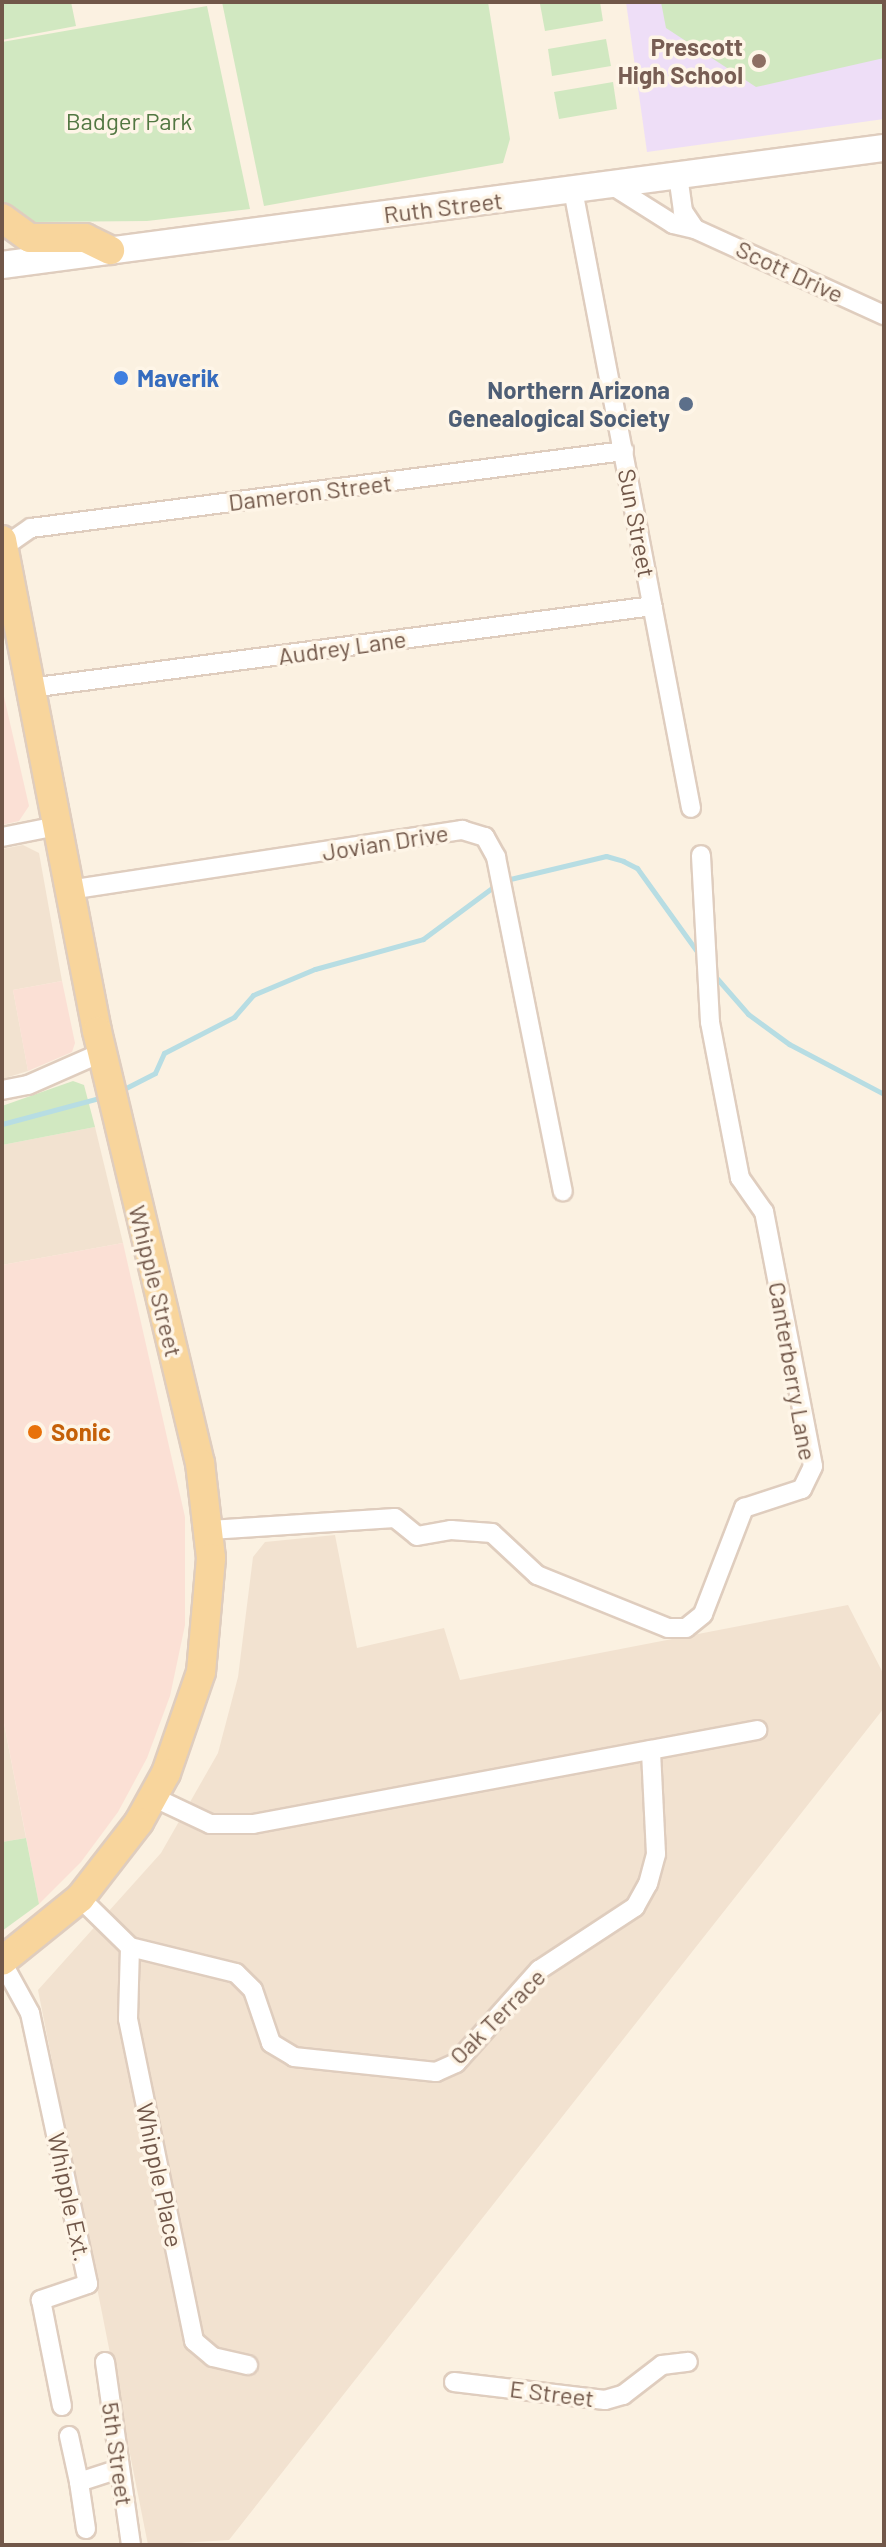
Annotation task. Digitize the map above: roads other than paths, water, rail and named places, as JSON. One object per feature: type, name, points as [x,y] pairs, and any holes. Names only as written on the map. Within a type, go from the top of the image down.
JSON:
[{"type":"main road","points":[[2,218],[30,238],[85,238],[110,250]]},
{"type":"main road","name":"Whipple Street","points":[[2,545],[101,1053],[197,1450],[210,1530],[201,1672],[182,1737],[153,1797],[80,1898],[2,1962]]},
{"type":"street","name":"Ruth Street","points":[[2,265],[884,148]]},
{"type":"street","points":[[678,177],[683,211],[695,229]]},
{"type":"street","name":"Scott Drive","points":[[613,186],[673,224],[695,229],[884,315]]},
{"type":"street","name":"Sun Street","points":[[573,190],[691,808]]},
{"type":"street","name":"Dameron Street","points":[[2,545],[31,528],[624,451]]},
{"type":"street","name":"Audrey Lane","points":[[30,688],[653,606]]},
{"type":"street","points":[[2,837],[57,826]]},
{"type":"street","name":"Jovian Drive","points":[[69,890],[462,830],[485,837],[496,857],[563,1191]]},
{"type":"street","name":"Canterberry Lane","points":[[210,1530],[395,1518],[417,1536],[451,1530],[492,1533],[537,1575],[668,1628],[686,1628],[703,1614],[744,1508],[802,1489],[813,1466],[764,1212],[740,1178],[710,1022],[701,855]]},
{"type":"street","points":[[2,1090],[28,1085],[101,1053]]},
{"type":"street","points":[[153,1797],[210,1824],[253,1824],[757,1730]]},
{"type":"street","name":"Oak Terrace","points":[[130,1947],[236,1973],[253,1990],[271,2043],[294,2057],[436,2072],[456,2063],[539,1970],[635,1907],[648,1884],[656,1854],[651,1750]]},
{"type":"street","points":[[80,1898],[130,1947]]},
{"type":"street","name":"Whipple Place","points":[[130,1947],[128,2019],[194,2341],[213,2357],[248,2365]]},
{"type":"street","name":"Whipple Ext.","points":[[2,1962],[30,2013],[88,2284],[41,2300],[62,2406]]},
{"type":"street","name":"5th Street","points":[[105,2362],[131,2545]]},
{"type":"street","name":"E Street","points":[[454,2382],[605,2400],[623,2395],[662,2365],[688,2362]]},
{"type":"street","points":[[69,2436],[86,2529]]},
{"type":"street","points":[[79,2482],[119,2469]]},
{"type":"waterway","points":[[506,880],[606,856],[623,861],[637,868],[701,957]]},
{"type":"waterway","points":[[120,1091],[155,1073],[164,1053],[234,1017],[253,995],[315,969],[423,939],[497,884]]},
{"type":"waterway","points":[[714,975],[748,1014],[789,1044],[884,1094]]},
{"type":"waterway","points":[[2,1124],[103,1097]]},
{"type":"place","name":"Prescott High School","points":[[759,61]]},
{"type":"place","name":"Maverik","points":[[121,378]]},
{"type":"place","name":"Northern Arizona Genealogical Society","points":[[686,404]]},
{"type":"place","name":"Sonic","points":[[35,1432]]},
{"type":"park label","name":"Badger Park","points":[[129,121]]}]
